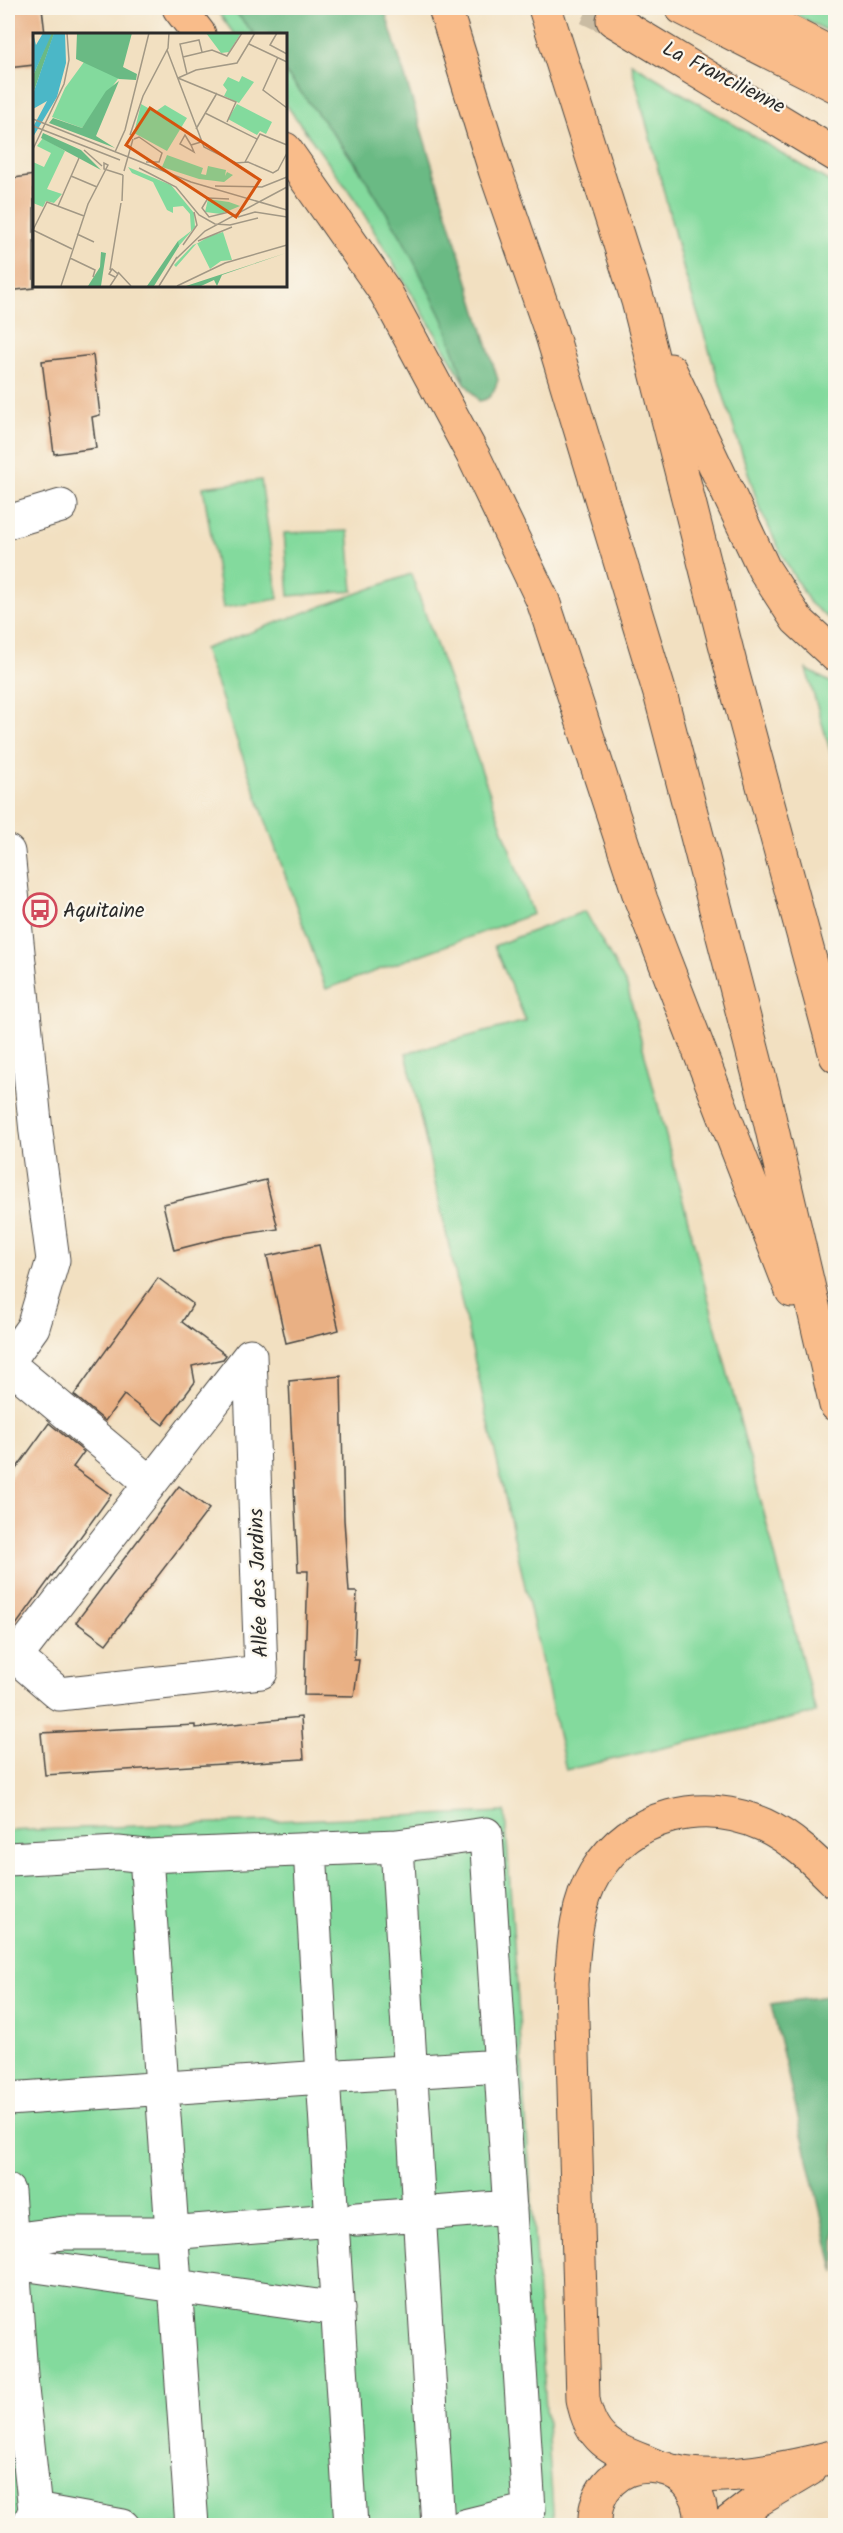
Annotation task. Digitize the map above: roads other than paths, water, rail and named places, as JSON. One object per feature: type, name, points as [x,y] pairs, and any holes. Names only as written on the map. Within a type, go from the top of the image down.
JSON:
[{"type":"main road","points":[[179,8],[198,33]]},
{"type":"main road","points":[[545,8],[638,301],[732,671],[836,1056]]},
{"type":"main road","points":[[682,8],[836,86]]},
{"type":"main road","points":[[742,8],[836,56]]},
{"type":"main road","points":[[446,10],[495,170],[551,332],[661,697],[764,1095],[835,1404]]},
{"type":"main road","name":"La Francilienne","points":[[836,133],[613,20],[836,155]]},
{"type":"main road","points":[[286,150],[386,293],[474,458],[543,601],[640,900],[835,1404]]},
{"type":"main road","points":[[638,301],[764,569],[797,620],[836,656]]},
{"type":"main road","points":[[701,2526],[702,2513],[690,2484],[663,2468],[602,2441],[590,2426],[583,2399],[571,1984],[576,1926],[594,1874],[610,1851],[631,1833],[654,1820],[687,1812],[711,1811],[740,1816],[766,1826],[814,1860],[836,1882]]},
{"type":"main road","points":[[592,2518],[607,2485],[622,2472],[663,2468],[695,2476],[721,2475],[834,2457]]},
{"type":"main road","points":[[724,2526],[758,2500],[834,2457]]},
{"type":"street","points":[[8,522],[61,506]]},
{"type":"street","points":[[8,852],[36,1132],[52,1260],[33,1327],[8,1363],[150,1482]]},
{"type":"street","name":"Allée des Jardins","points":[[250,1355],[261,1672],[59,1694],[16,1657],[150,1482],[250,1355]]},
{"type":"street","points":[[8,1860],[118,1853],[146,1856],[398,1846],[486,1834],[529,2510],[464,2526]]},
{"type":"street","points":[[398,1846],[438,2526]]},
{"type":"street","points":[[310,1849],[323,2077],[345,2219],[338,2309],[351,2526]]},
{"type":"street","points":[[146,1856],[192,2526]]},
{"type":"street","points":[[8,2099],[501,2066]]},
{"type":"street","points":[[8,2191],[15,2386],[32,2518],[123,2526]]},
{"type":"street","points":[[10,2254],[64,2233],[171,2231],[510,2207]]},
{"type":"street","points":[[10,2254],[176,2285],[338,2309]]},
{"type":"tunnel","points":[[588,8],[613,20]]},
{"type":"place","name":"Aquitaine","points":[[40,910]]}]
